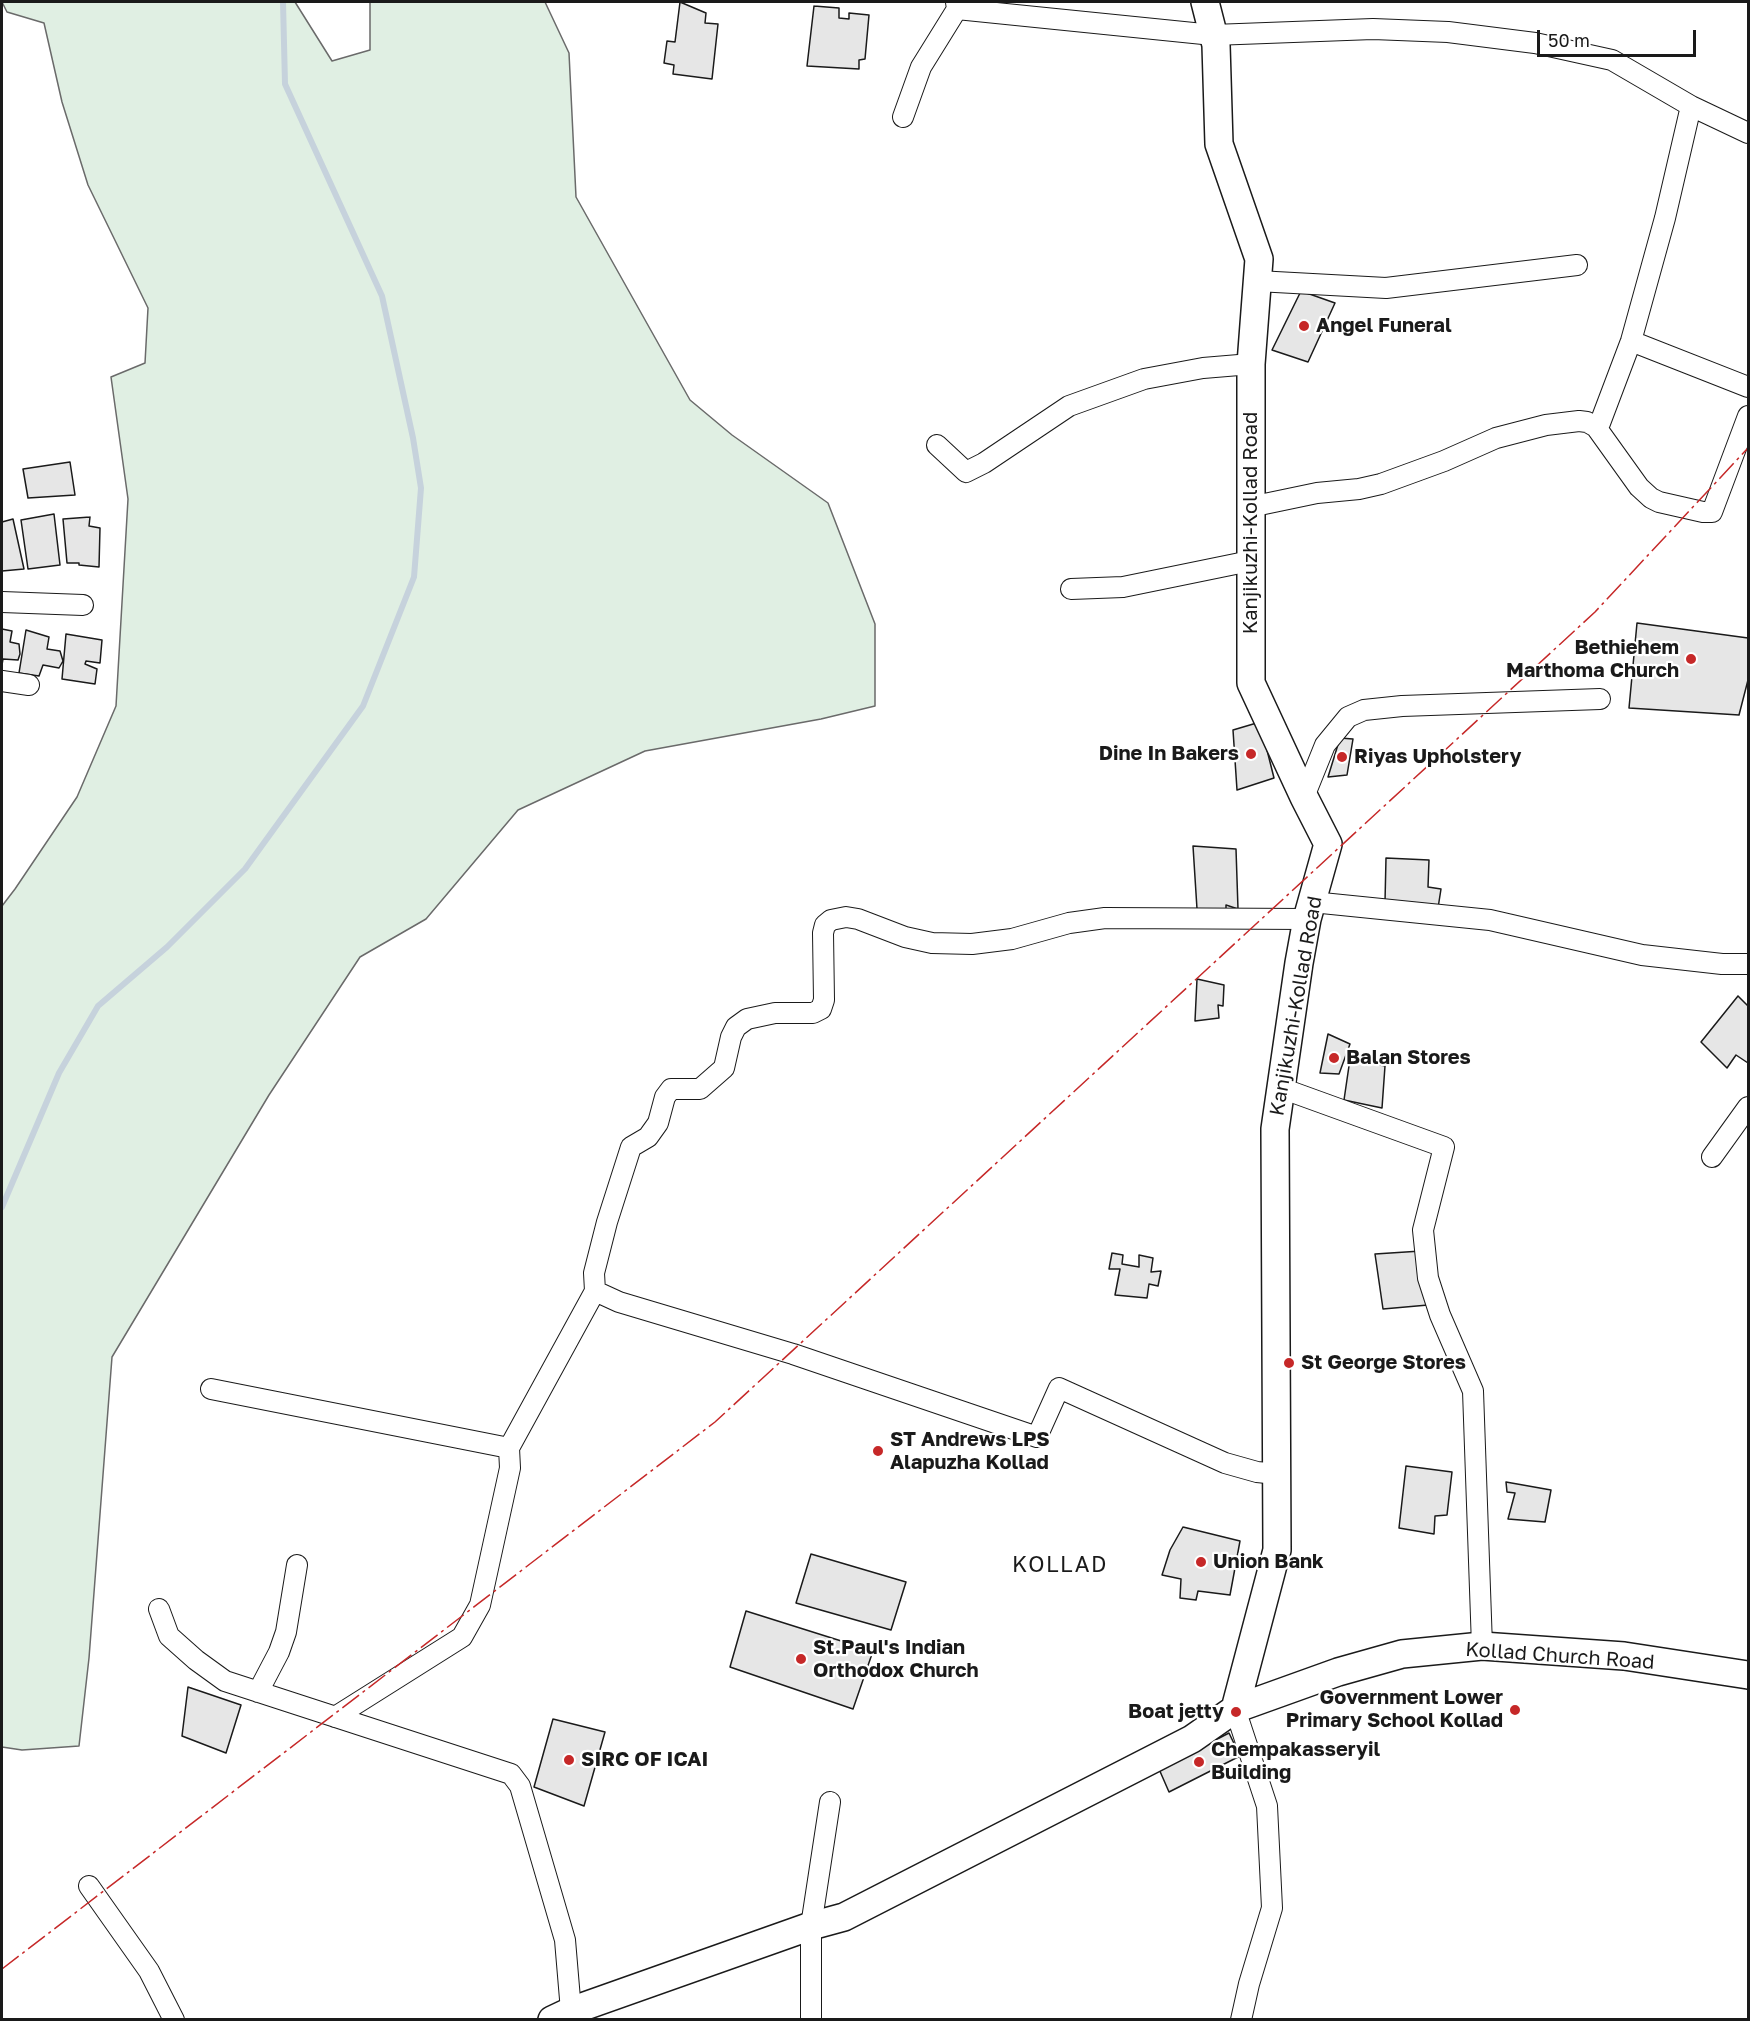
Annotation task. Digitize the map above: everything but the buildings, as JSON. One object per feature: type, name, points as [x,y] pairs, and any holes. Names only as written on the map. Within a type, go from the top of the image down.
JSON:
[{"type":"main road","name":"Kanjikuzhi-Kollad Road","points":[[1205,2],[1216,45],[1219,144],[1259,259],[1251,364],[1251,682],[1328,844],[1310,910],[1299,963],[1275,1129],[1277,1550],[1235,1709]]},
{"type":"main road","name":"Kollad Church Road","points":[[561,2015],[811,1926],[844,1917],[1192,1739],[1235,1709],[1338,1672],[1402,1654],[1482,1646],[1624,1656],[1749,1676]]},
{"type":"street","points":[[903,117],[921,67],[957,5],[1213,35],[1374,29],[1448,32],[1535,43],[1612,60],[1691,106],[1749,133]]},
{"type":"street","points":[[1596,427],[1600,423],[1631,341],[1665,218],[1691,106]]},
{"type":"street","points":[[1257,281],[1386,288],[1577,265]]},
{"type":"street","points":[[1631,341],[1749,387]]},
{"type":"street","points":[[936,445],[966,472],[984,464],[1069,406],[1144,379],[1203,368],[1251,364]]},
{"type":"street","points":[[1250,507],[1317,493],[1359,489],[1381,484],[1444,461],[1496,438],[1579,421],[1596,427],[1639,487],[1650,498],[1708,513],[1714,509],[1749,416]]},
{"type":"street","points":[[1071,589],[1123,587],[1250,561]]},
{"type":"street","points":[[2,602],[83,605]]},
{"type":"street","points":[[2,681],[29,685]]},
{"type":"street","points":[[1304,797],[1325,745],[1348,717],[1364,710],[1402,706],[1600,699]]},
{"type":"street","points":[[335,1717],[462,1636],[480,1605],[510,1468],[509,1448],[595,1291],[594,1273],[599,1252],[632,1148],[648,1137],[658,1123],[665,1097],[671,1089],[700,1089],[724,1068],[731,1037],[736,1027],[747,1019],[760,1015],[813,1013],[821,1009],[824,1000],[823,933],[825,925],[831,920],[846,917],[858,919],[905,937],[932,943],[972,944],[1012,939],[1069,923],[1105,918],[1310,910],[1490,920],[1642,955],[1749,964]]},
{"type":"street","points":[[1281,1088],[1444,1147],[1424,1230],[1428,1278],[1440,1315],[1473,1391],[1482,1646]]},
{"type":"street","points":[[1712,1156],[1749,1107]]},
{"type":"street","points":[[595,1291],[619,1302],[792,1354],[1037,1437],[1059,1388],[1225,1463],[1257,1472],[1277,1474]]},
{"type":"street","points":[[211,1389],[509,1448]]},
{"type":"street","points":[[258,1692],[279,1652],[286,1632],[297,1565]]},
{"type":"street","points":[[159,1609],[169,1636],[225,1681],[511,1774],[520,1786],[565,1940],[561,2015]]},
{"type":"street","points":[[1235,1709],[1267,1806],[1272,1908],[1241,2019]]},
{"type":"street","points":[[811,2019],[811,1926],[830,1802]]},
{"type":"street","points":[[89,1886],[149,1971],[174,2019]]},
{"type":"green space","points":[[2,2],[295,2],[332,61],[370,50],[370,2],[545,2],[569,53],[576,197],[690,400],[732,435],[828,503],[875,624],[875,706],[821,719],[645,751],[518,810],[426,919],[360,957],[269,1095],[112,1357],[89,1658],[79,1746],[22,1750],[2,1747],[2,906],[77,797],[116,706],[128,499],[111,377],[145,363],[148,308],[88,185],[62,102],[44,23],[7,12]]},
{"type":"waterway","points":[[2,1207],[59,1073],[98,1006],[167,947],[245,869],[363,706],[414,577],[421,488],[413,438],[382,296],[285,84],[283,2]]},
{"type":"power","points":[[2,1969],[715,1422],[1595,612],[1748,448]]},
{"type":"place","name":"Angel Funeral","points":[[1304,326]]},
{"type":"place","name":"Bethiehem Marthoma Church","points":[[1691,659]]},
{"type":"place","name":"Dine In Bakers","points":[[1251,754]]},
{"type":"place","name":"Riyas Upholstery","points":[[1342,757]]},
{"type":"place","name":"Balan Stores","points":[[1334,1058]]},
{"type":"place","name":"St George Stores","points":[[1289,1363]]},
{"type":"place","name":"ST Andrews LPS Alapuzha Kollad","points":[[878,1451]]},
{"type":"place","name":"Union Bank","points":[[1201,1562]]},
{"type":"place","name":"St.Paul's Indian Orthodox Church","points":[[801,1659]]},
{"type":"place","name":"Government Lower Primary School Kollad","points":[[1515,1710]]},
{"type":"place","name":"Boat jetty","points":[[1236,1712]]},
{"type":"place","name":"SIRC OF ICAI","points":[[569,1760]]},
{"type":"place","name":"Chempakasseryil Building","points":[[1199,1762]]},
{"type":"district","name":"KOLLAD","points":[[1060,1565]]}]
